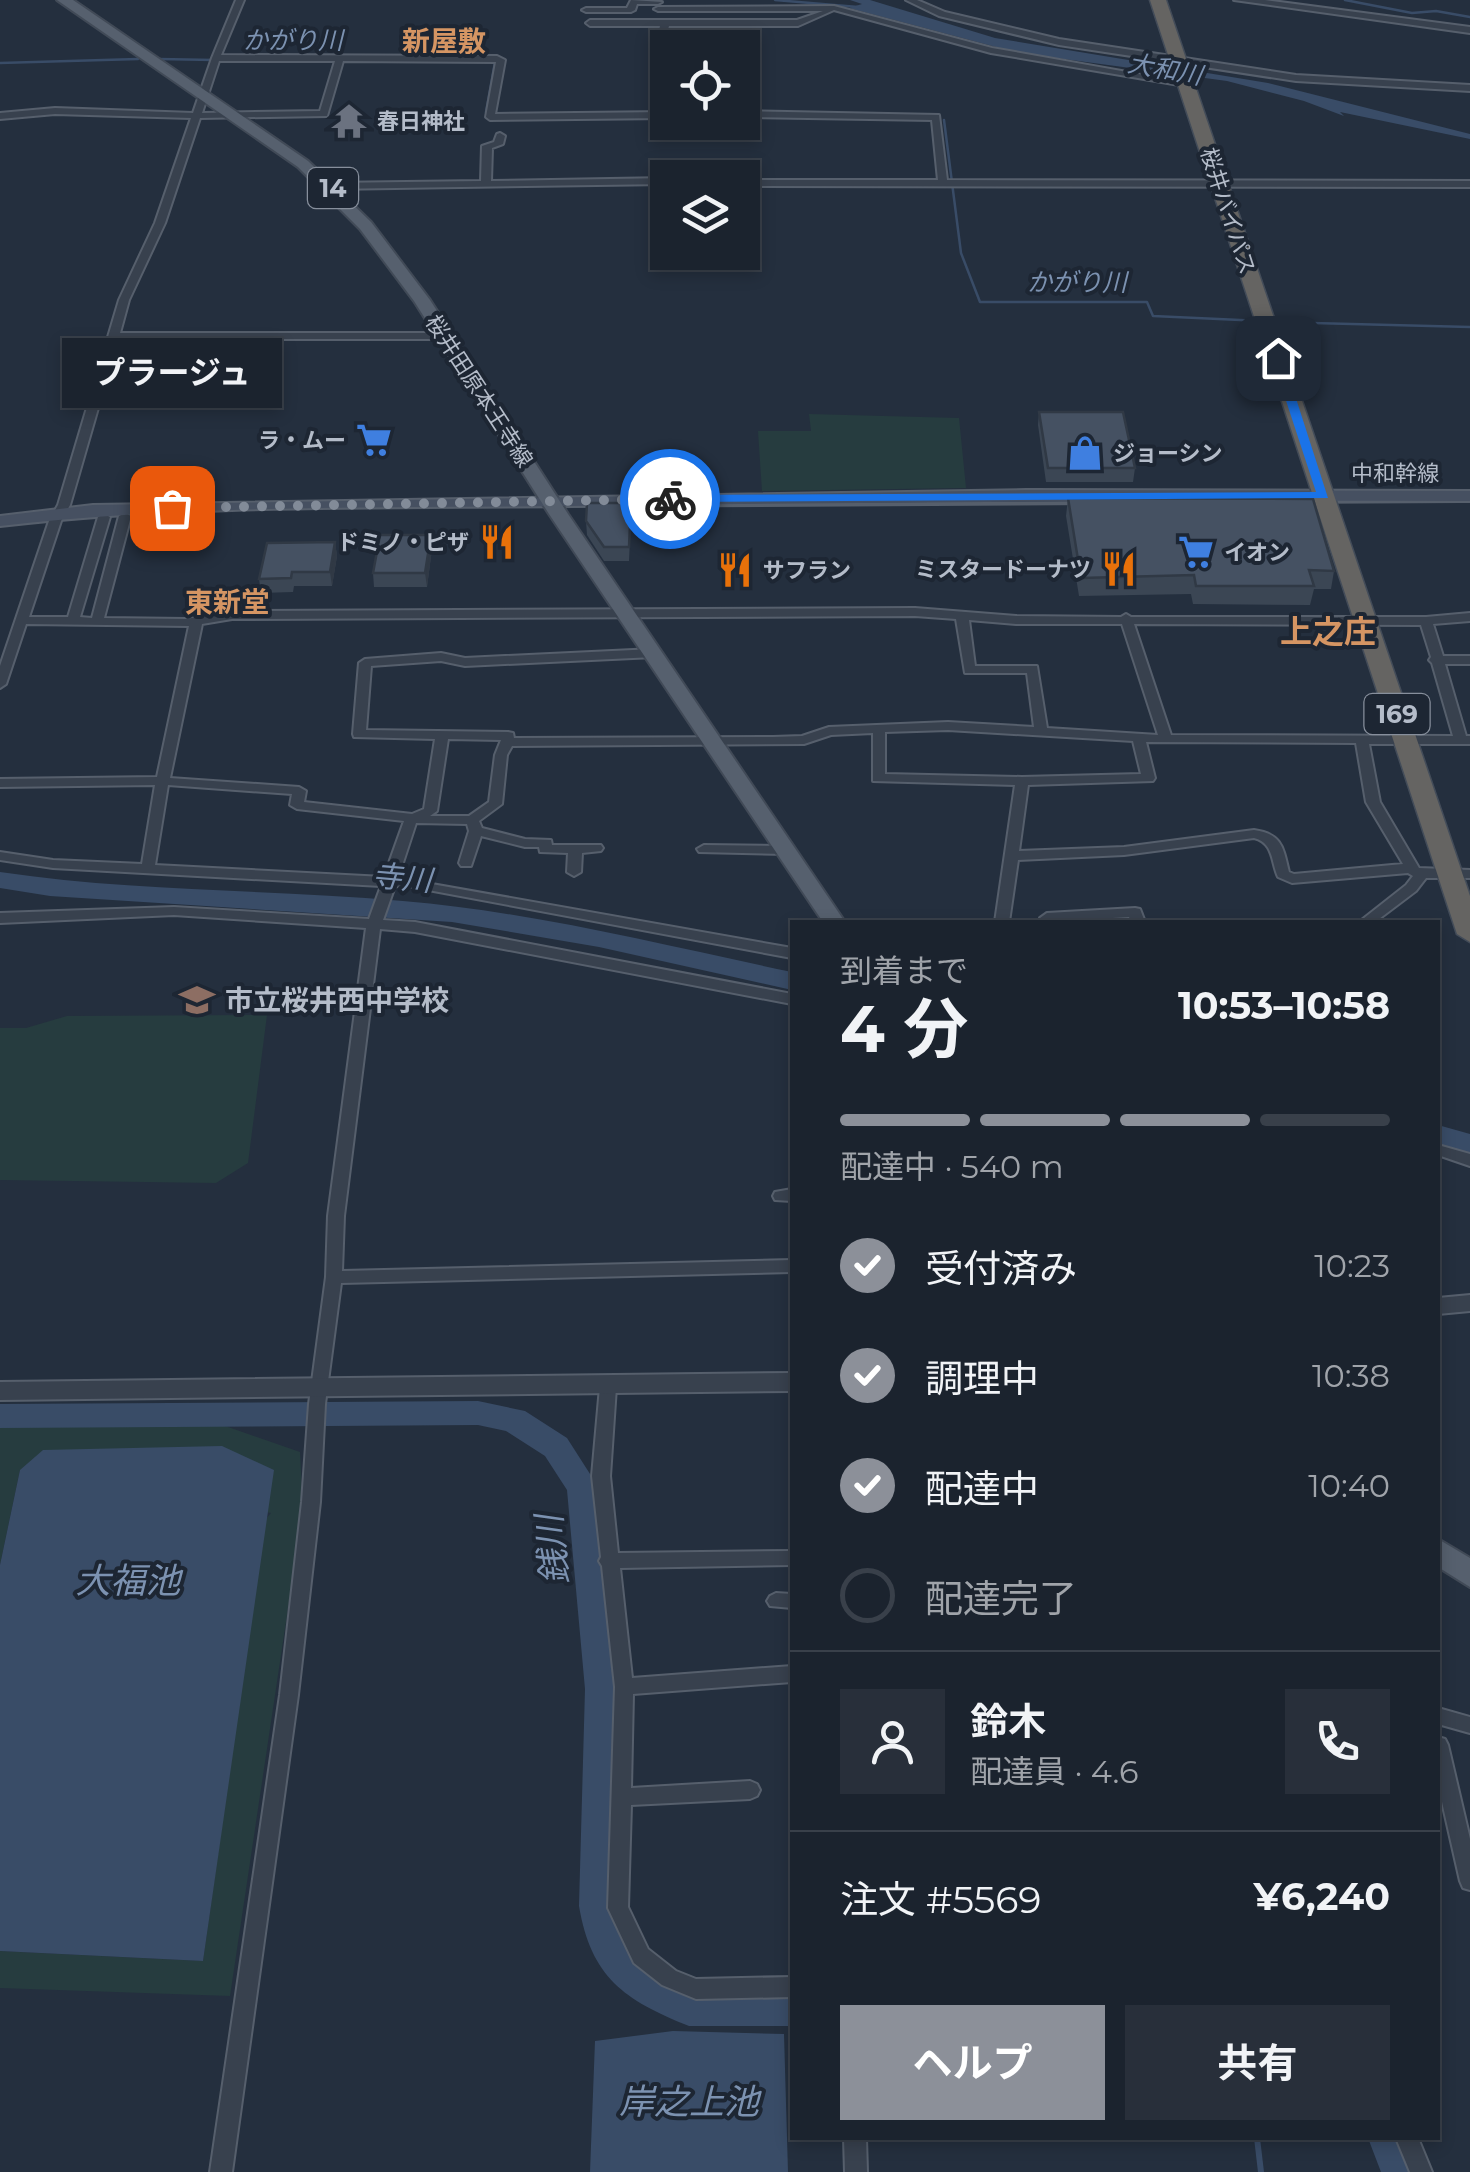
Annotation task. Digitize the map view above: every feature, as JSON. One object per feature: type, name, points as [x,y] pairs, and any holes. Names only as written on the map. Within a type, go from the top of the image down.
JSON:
[{"type":"highway","name":"桜井バイパス","points":[[1158,0],[1405,738],[1460,874],[1470,934]]},
{"type":"main road","name":"桜井田原本王寺線","points":[[64,0],[204,94],[330,186],[362,221],[446,336],[553,504],[833,920]]},
{"type":"main road","name":"中和幹線","points":[[0,521],[58,516],[553,504],[1470,496]]},
{"type":"main road","name":"中和幹線","points":[[1325,499],[1470,504]]},
{"type":"main road","name":"中和幹線","points":[[0,529],[58,516],[553,504]]},
{"type":"main road","points":[[1440,1552],[1470,1574]]},
{"type":"street","points":[[0,684],[92,415],[112,336],[134,274],[160,223],[216,58],[240,0]]},
{"type":"street","points":[[758,0],[831,5],[990,50],[1181,71],[1470,88]]},
{"type":"street","points":[[910,0],[942,14],[1181,71]]},
{"type":"street","points":[[1240,0],[1470,30]]},
{"type":"street","points":[[586,10],[631,10],[633,2],[831,5]]},
{"type":"street","points":[[658,4],[660,30]]},
{"type":"street","points":[[741,4],[742,23]]},
{"type":"street","points":[[590,23],[798,23],[831,5]]},
{"type":"street","points":[[0,116],[55,111],[324,114],[340,56]]},
{"type":"street","points":[[216,58],[501,60],[490,116],[650,115]]},
{"type":"street","points":[[760,114],[936,117],[943,184]]},
{"type":"street","points":[[486,182],[488,146],[498,144],[500,136]]},
{"type":"street","points":[[330,186],[650,181]]},
{"type":"street","points":[[760,183],[1470,184]]},
{"type":"street","points":[[112,336],[446,336]]},
{"type":"street","points":[[97,621],[125,516]]},
{"type":"street","points":[[73,621],[104,517]]},
{"type":"street","points":[[22,620],[196,622],[232,616],[856,612],[1016,620],[1426,621],[1470,617]]},
{"type":"street","points":[[962,616],[968,670],[1032,669],[1041,730]]},
{"type":"street","points":[[1126,618],[1166,740]]},
{"type":"street","points":[[507,742],[804,740],[829,731],[976,726],[1166,740],[1465,740],[1435,660],[1426,621]]},
{"type":"street","points":[[148,870],[162,781],[196,622]]},
{"type":"street","points":[[466,863],[474,826],[495,804],[501,755],[508,736],[360,734],[365,663],[441,657],[465,662],[654,653]]},
{"type":"street","points":[[1435,660],[1470,660]]},
{"type":"street","points":[[879,730],[878,778],[1148,778],[1138,737]]},
{"type":"street","points":[[412,818],[430,812],[442,735]]},
{"type":"street","points":[[1362,738],[1373,802],[1417,871]]},
{"type":"street","points":[[0,784],[162,781],[299,791],[297,806],[474,826],[525,843],[546,843],[545,849],[596,848]]},
{"type":"street","points":[[1002,920],[1022,781]]},
{"type":"street","points":[[222,2172],[289,1695],[334,1276],[336,1216],[371,935],[412,818]]},
{"type":"street","points":[[1012,856],[1124,851],[1254,834],[1274,840],[1282,874],[1292,879],[1417,871],[1460,874]]},
{"type":"street","points":[[574,872],[575,848]]},
{"type":"street","points":[[704,849],[785,850]]},
{"type":"street","points":[[0,856],[53,864],[388,885],[412,883],[790,953]]},
{"type":"street","points":[[1369,920],[1411,888],[1417,871]]},
{"type":"street","points":[[0,918],[174,911],[349,920],[480,937],[790,999]]},
{"type":"street","points":[[1048,918],[1136,912],[1138,920]]},
{"type":"street","points":[[1440,1151],[1470,1160]]},
{"type":"street","points":[[334,1276],[790,1266]]},
{"type":"street","points":[[1440,1306],[1470,1303]]},
{"type":"street","points":[[0,1390],[318,1405],[608,1387],[790,1382]]},
{"type":"street","points":[[608,1387],[601,1476],[624,1687],[618,1908],[641,1956],[668,1978],[696,1989],[790,1987]]},
{"type":"street","points":[[608,1561],[790,1558]]},
{"type":"street","points":[[624,1687],[790,1674]]},
{"type":"street","points":[[1440,1716],[1470,1724]]},
{"type":"street","points":[[1440,1753],[1470,1880]]},
{"type":"street","points":[[622,1796],[750,1790]]},
{"type":"street","points":[[855,2140],[856,2172]]},
{"type":"street","points":[[1408,2140],[1421,2172]]},
{"type":"green space","points":[[809,414],[959,418],[966,488],[762,491],[758,431],[811,431]]},
{"type":"green space","points":[[267,1015],[248,1163],[216,1183],[0,1180],[0,1028],[26,1028],[67,1016]]},
{"type":"green space","points":[[208,1420],[300,1452],[303,1508],[230,1996],[0,1988],[0,1951],[203,1961],[265,1520],[271,1513],[20,1470],[0,1565],[0,1425]]},
{"type":"water","name":"大和川","points":[[850,0],[870,0],[995,38],[1268,83],[1470,134],[1470,139],[1340,112],[1344,116],[1227,81],[1019,53],[849,8],[862,4]]},
{"type":"water","name":"大福池","points":[[222,1446],[274,1470],[203,1961],[0,1951],[0,1565],[20,1470],[43,1450]]},
{"type":"water","name":"岸之上池","points":[[673,2031],[784,2034],[788,2172],[590,2172],[595,2041]]},
{"type":"building","name":"ジョーシン","points":[[1039,412],[1123,412],[1135,468],[1048,468]]},
{"type":"building","name":"イオン","points":[[1068,498],[1313,499],[1334,571],[1309,570],[1314,586],[1196,586],[1194,575],[1081,578]]},
{"type":"building","points":[[587,503],[631,503],[629,547],[604,547],[586,521]]},
{"type":"building","points":[[380,535],[431,535],[425,573],[373,573]]},
{"type":"building","points":[[335,542],[330,572],[292,572],[291,578],[259,579],[267,543]]},
{"type":"waterway","points":[[775,0],[858,7]]},
{"type":"waterway","points":[[1345,0],[1412,13],[1436,11],[1470,17]]},
{"type":"waterway","name":"かがり川","points":[[0,63],[138,59]]},
{"type":"waterway","name":"かがり川","points":[[159,59],[214,60]]},
{"type":"waterway","name":"かがり川","points":[[486,112],[495,62]]},
{"type":"waterway","name":"かがり川","points":[[760,117],[798,118]]},
{"type":"waterway","name":"かがり川","points":[[944,120],[961,253],[980,302],[1147,302],[1153,316],[1262,321]]},
{"type":"waterway","name":"かがり川","points":[[1273,322],[1470,327]]},
{"type":"waterway","name":"寺川","points":[[0,880],[150,897],[353,905],[452,914],[599,939],[790,981]]},
{"type":"waterway","name":"寺川","points":[[1440,1136],[1470,1144]]},
{"type":"waterway","name":"銭川","points":[[0,1416],[478,1413],[514,1420],[556,1447],[583,1488],[602,1689],[597,1906],[603,1940],[618,1965],[656,1993],[689,2008],[790,2008]]},
{"type":"waterway","points":[[1257,2140],[1261,2172]]},
{"type":"waterway","name":"銭川","points":[[1389,2140],[1401,2172]]},
{"type":"way so far","points":[[172,508],[670,499]]},
{"type":"place","name":"春日神社","points":[[349,121]]},
{"type":"place","name":"ラ・ムー","points":[[374,440]]},
{"type":"place","name":"ジョーシン","points":[[1085,453]]},
{"type":"place","name":"プラージュ","points":[[172,508]]},
{"type":"place","name":"ドミノ・ピザ","points":[[497,542]]},
{"type":"place","name":"イオン","points":[[1196,552]]},
{"type":"place","name":"ミスタードーナツ","points":[[1119,569]]},
{"type":"place","name":"サフラン","points":[[735,570]]},
{"type":"place","name":"市立桜井西中学校","points":[[197,1000]]},
{"type":"district","name":"新屋敷","points":[[444,41]]},
{"type":"district","name":"東新堂","points":[[227,602]]},
{"type":"district","name":"上之庄","points":[[1328,631]]},
{"type":"route","points":[[670,499],[1324,495],[1278,358]]}]
